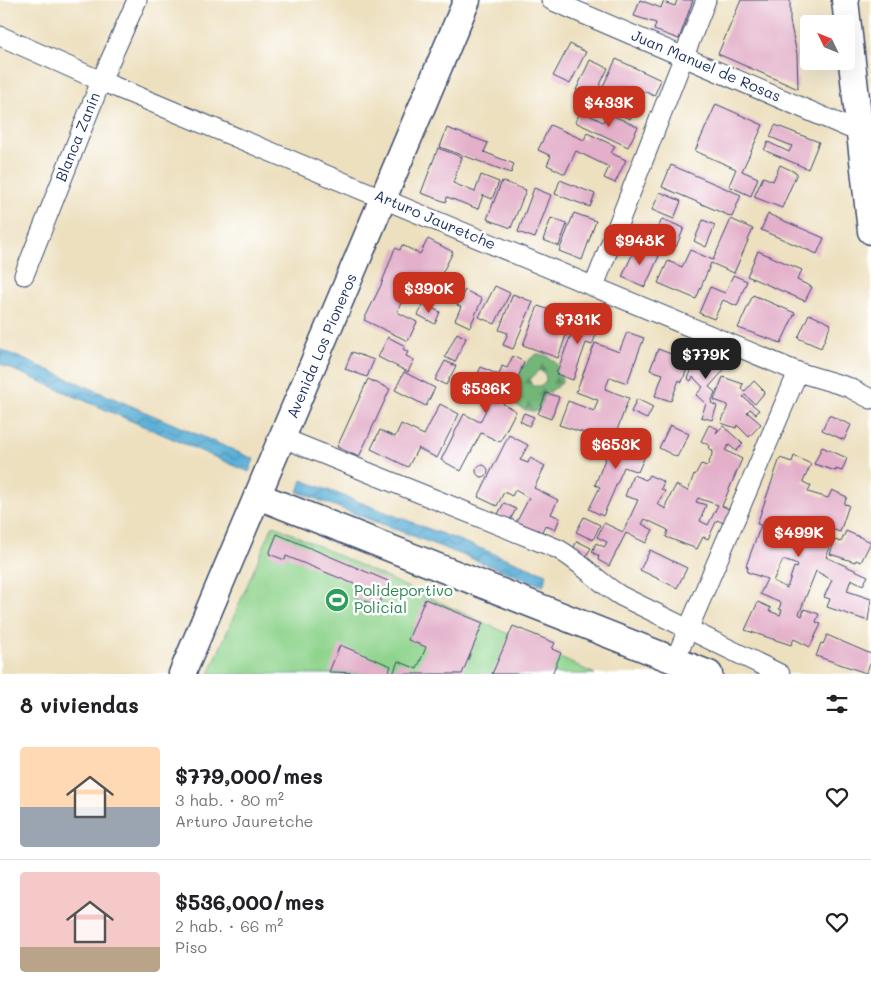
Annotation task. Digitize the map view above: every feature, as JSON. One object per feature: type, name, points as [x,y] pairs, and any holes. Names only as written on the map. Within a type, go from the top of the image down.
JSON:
[{"type":"main road","points":[[845,0],[871,231]]},
{"type":"main road","name":"Avenida Los Pioneros","points":[[182,674],[384,198],[468,6]]},
{"type":"main road","points":[[258,496],[709,674]]},
{"type":"street","name":"Blanca Zanín","points":[[24,276],[101,81],[137,0]]},
{"type":"street","name":"Juan Manuel de Rosas","points":[[551,0],[861,133]]},
{"type":"street","points":[[594,286],[706,0]]},
{"type":"street","name":"Arturo Jauretche","points":[[0,36],[101,81],[798,372],[848,387],[871,399]]},
{"type":"street","points":[[675,660],[798,372]]},
{"type":"street","points":[[283,438],[558,549],[574,558],[603,585],[780,674]]},
{"type":"green space","points":[[537,354],[548,356],[556,362],[562,377],[562,383],[543,397],[541,411],[524,410],[511,399],[514,380]],"holes":[[[539,370],[545,374],[546,381],[542,386],[532,386],[530,380]]]},
{"type":"green space","name":"Polideportivo Policial","points":[[273,525],[595,674],[209,674]]},
{"type":"water","points":[[0,349],[254,459],[249,472],[0,364]]},
{"type":"water","points":[[302,480],[547,574],[543,586],[298,492]]},
{"type":"building","points":[[640,0],[661,8],[663,2],[675,6],[677,0],[693,0],[679,39],[654,30],[656,23],[634,16]]},
{"type":"building","points":[[741,0],[790,0],[790,21],[797,54],[798,89],[718,54]]},
{"type":"building","points":[[570,44],[586,52],[570,84],[553,76]]},
{"type":"building","points":[[616,59],[661,80],[654,96],[644,91],[630,119],[592,102],[594,98],[576,90],[590,60],[608,68],[599,87],[602,88]]},
{"type":"building","points":[[716,104],[763,125],[742,171],[758,178],[751,196],[729,186],[736,169],[695,151]]},
{"type":"building","points":[[581,111],[603,122],[607,113],[638,127],[628,147],[575,122]]},
{"type":"building","points":[[550,125],[584,140],[587,133],[615,146],[611,153],[626,160],[615,183],[604,178],[609,167],[576,151],[565,174],[547,165],[551,156],[538,150]]},
{"type":"building","points":[[775,125],[819,142],[808,169],[764,150],[768,142],[789,152],[792,146],[770,137]]},
{"type":"building","points":[[447,128],[488,143],[484,152],[514,164],[511,173],[440,147]]},
{"type":"building","points":[[438,148],[462,157],[453,183],[475,192],[481,175],[499,182],[492,199],[483,195],[478,209],[447,197],[446,202],[421,193]]},
{"type":"building","points":[[671,165],[741,195],[732,217],[662,187]]},
{"type":"building","points":[[780,165],[797,173],[782,208],[754,197],[763,177],[773,181]]},
{"type":"building","points":[[560,180],[595,194],[590,207],[555,194]]},
{"type":"building","points":[[502,181],[526,190],[511,228],[487,219]]},
{"type":"building","points":[[534,188],[551,195],[535,238],[518,232]]},
{"type":"building","points":[[660,192],[681,201],[674,219],[652,210]]},
{"type":"building","points":[[574,213],[596,221],[582,260],[559,251]]},
{"type":"building","points":[[768,214],[824,238],[817,254],[761,230]]},
{"type":"building","points":[[551,218],[567,224],[559,246],[543,240]]},
{"type":"building","points":[[662,219],[684,228],[676,247],[654,237]]},
{"type":"building","points":[[731,219],[753,229],[734,273],[711,263],[696,299],[658,283],[668,261],[682,267],[690,250],[713,260]]},
{"type":"building","points":[[703,220],[715,225],[706,247],[694,241]]},
{"type":"building","points":[[428,239],[453,252],[431,295],[407,283],[403,294],[397,292],[404,296],[397,312],[417,322],[408,341],[364,320],[381,285],[395,248],[400,250],[402,245],[420,254]]},
{"type":"building","points":[[636,246],[659,256],[645,287],[622,277]]},
{"type":"building","points":[[758,251],[802,270],[797,280],[812,287],[805,301],[747,276]]},
{"type":"building","points":[[733,275],[747,281],[737,306],[723,300],[714,319],[699,313],[710,287],[725,293]]},
{"type":"building","points":[[495,286],[510,293],[495,324],[479,317]]},
{"type":"building","points":[[465,290],[482,299],[470,327],[455,320],[461,307],[457,305]]},
{"type":"building","points":[[513,294],[533,302],[513,349],[503,345],[508,333],[499,330]]},
{"type":"building","points":[[753,295],[795,313],[781,343],[738,328]]},
{"type":"building","points":[[424,304],[440,312],[435,324],[418,315]]},
{"type":"building","points":[[538,306],[556,312],[554,318],[570,324],[558,358],[523,345]]},
{"type":"building","points":[[579,314],[601,322],[592,345],[586,343],[573,380],[556,374]]},
{"type":"building","points":[[809,314],[831,324],[821,348],[798,338]]},
{"type":"building","points":[[627,332],[644,338],[627,383],[610,377],[605,389],[629,398],[616,433],[614,432],[610,441],[559,425],[568,401],[594,411],[598,400],[576,392],[595,343],[619,352]]},
{"type":"building","points":[[457,333],[466,338],[455,362],[445,357]]},
{"type":"building","points":[[388,337],[405,346],[403,349],[408,352],[406,356],[414,360],[408,372],[378,357]]},
{"type":"building","points":[[704,348],[710,353],[708,355],[724,370],[709,387],[715,392],[711,403],[717,406],[712,420],[701,417],[706,404],[696,395],[703,387],[693,377],[691,381],[688,379],[696,357]]},
{"type":"building","points":[[658,349],[690,361],[682,382],[679,380],[671,401],[655,396],[663,374],[650,370]]},
{"type":"building","points":[[352,352],[374,360],[367,377],[345,369]]},
{"type":"building","points":[[513,356],[524,362],[509,402],[504,401],[503,404],[516,411],[500,442],[481,433],[461,471],[441,460],[464,414],[480,422],[493,396],[492,393],[473,384],[481,367],[499,375],[502,366],[507,368]]},
{"type":"building","points":[[445,361],[456,366],[446,385],[435,380]]},
{"type":"building","points":[[404,372],[435,388],[426,406],[395,390]]},
{"type":"building","points":[[723,377],[743,384],[741,388],[744,392],[754,381],[765,392],[755,404],[745,395],[743,397],[759,410],[756,414],[750,409],[747,412],[761,424],[749,437],[737,425],[736,428],[721,423],[728,405],[714,400]]},
{"type":"building","points":[[368,379],[390,389],[359,457],[337,447]]},
{"type":"building","points":[[546,393],[559,397],[551,419],[538,414]]},
{"type":"building","points":[[637,399],[653,407],[647,419],[631,412]]},
{"type":"building","points":[[440,404],[459,414],[437,458],[418,448],[408,467],[371,449],[380,430],[395,437],[401,424],[424,435]]},
{"type":"building","points":[[524,413],[534,417],[529,426],[520,421]]},
{"type":"building","points":[[829,415],[851,425],[844,440],[822,430]]},
{"type":"building","points":[[670,425],[689,434],[677,457],[659,448]]},
{"type":"building","points":[[709,425],[718,429],[716,433],[723,426],[743,444],[736,451],[729,445],[725,450],[742,459],[722,506],[733,511],[726,524],[717,520],[708,539],[703,537],[697,549],[666,537],[668,530],[645,519],[642,524],[653,530],[646,543],[626,533],[609,566],[598,560],[599,556],[592,552],[596,543],[604,547],[607,542],[597,537],[604,523],[623,532],[638,500],[625,496],[633,475],[646,480],[649,475],[664,482],[661,489],[665,491],[657,504],[666,509],[666,504],[676,485],[688,491],[694,474],[701,464],[707,466],[709,463],[713,451],[709,449],[710,446],[701,441]],"holes":[[[698,498],[718,505],[708,525],[700,521],[706,505],[696,502]]]},
{"type":"building","points":[[509,435],[528,445],[520,460],[528,463],[530,458],[545,466],[534,488],[558,500],[551,514],[560,518],[555,530],[545,525],[540,536],[516,523],[529,498],[515,490],[512,496],[504,492],[497,506],[478,497]]},
{"type":"building","points":[[614,436],[648,449],[638,472],[624,467],[603,516],[589,509],[600,487],[595,485]]},
{"type":"building","points":[[822,447],[847,458],[842,471],[814,464]]},
{"type":"building","points":[[794,456],[811,464],[803,482],[811,486],[808,492],[828,498],[832,490],[847,497],[844,504],[849,505],[840,532],[797,517],[792,529],[787,527],[785,533],[804,542],[807,535],[831,545],[826,557],[868,576],[863,585],[851,579],[847,591],[871,599],[868,621],[827,607],[830,599],[824,597],[832,580],[816,571],[799,614],[802,616],[804,609],[819,614],[816,622],[821,624],[810,647],[794,639],[791,645],[745,630],[758,602],[771,608],[769,611],[780,615],[782,610],[779,609],[781,603],[760,594],[767,579],[747,572],[748,567],[746,566],[761,525],[757,524],[780,458],[792,462]],"holes":[[[783,560],[798,565],[797,568],[794,567],[787,588],[773,581]]]},
{"type":"building","points":[[480,465],[484,465],[488,471],[484,477],[480,477],[476,473],[476,469]]},
{"type":"building","points":[[504,503],[516,509],[510,520],[498,514]]},
{"type":"building","points":[[584,517],[600,525],[593,540],[576,532]]},
{"type":"building","points":[[846,531],[871,542],[861,562],[830,554],[835,540],[841,542]]},
{"type":"building","points":[[277,534],[388,581],[378,606],[354,597],[359,586],[286,556],[285,560],[269,554]]},
{"type":"building","points":[[577,541],[591,548],[586,556],[573,549]]},
{"type":"building","points":[[650,550],[687,568],[677,588],[640,570]]},
{"type":"building","points":[[425,599],[483,623],[462,674],[393,674],[398,661],[417,669],[426,647],[408,640]]},
{"type":"building","points":[[513,626],[555,643],[552,649],[561,653],[552,674],[492,674]]},
{"type":"building","points":[[827,635],[871,654],[871,662],[866,673],[816,656],[821,643],[823,644]]},
{"type":"building","points":[[340,645],[391,666],[388,674],[329,672]]},
{"type":"place","name":"Polideportivo Policial","points":[[337,600]]}]
